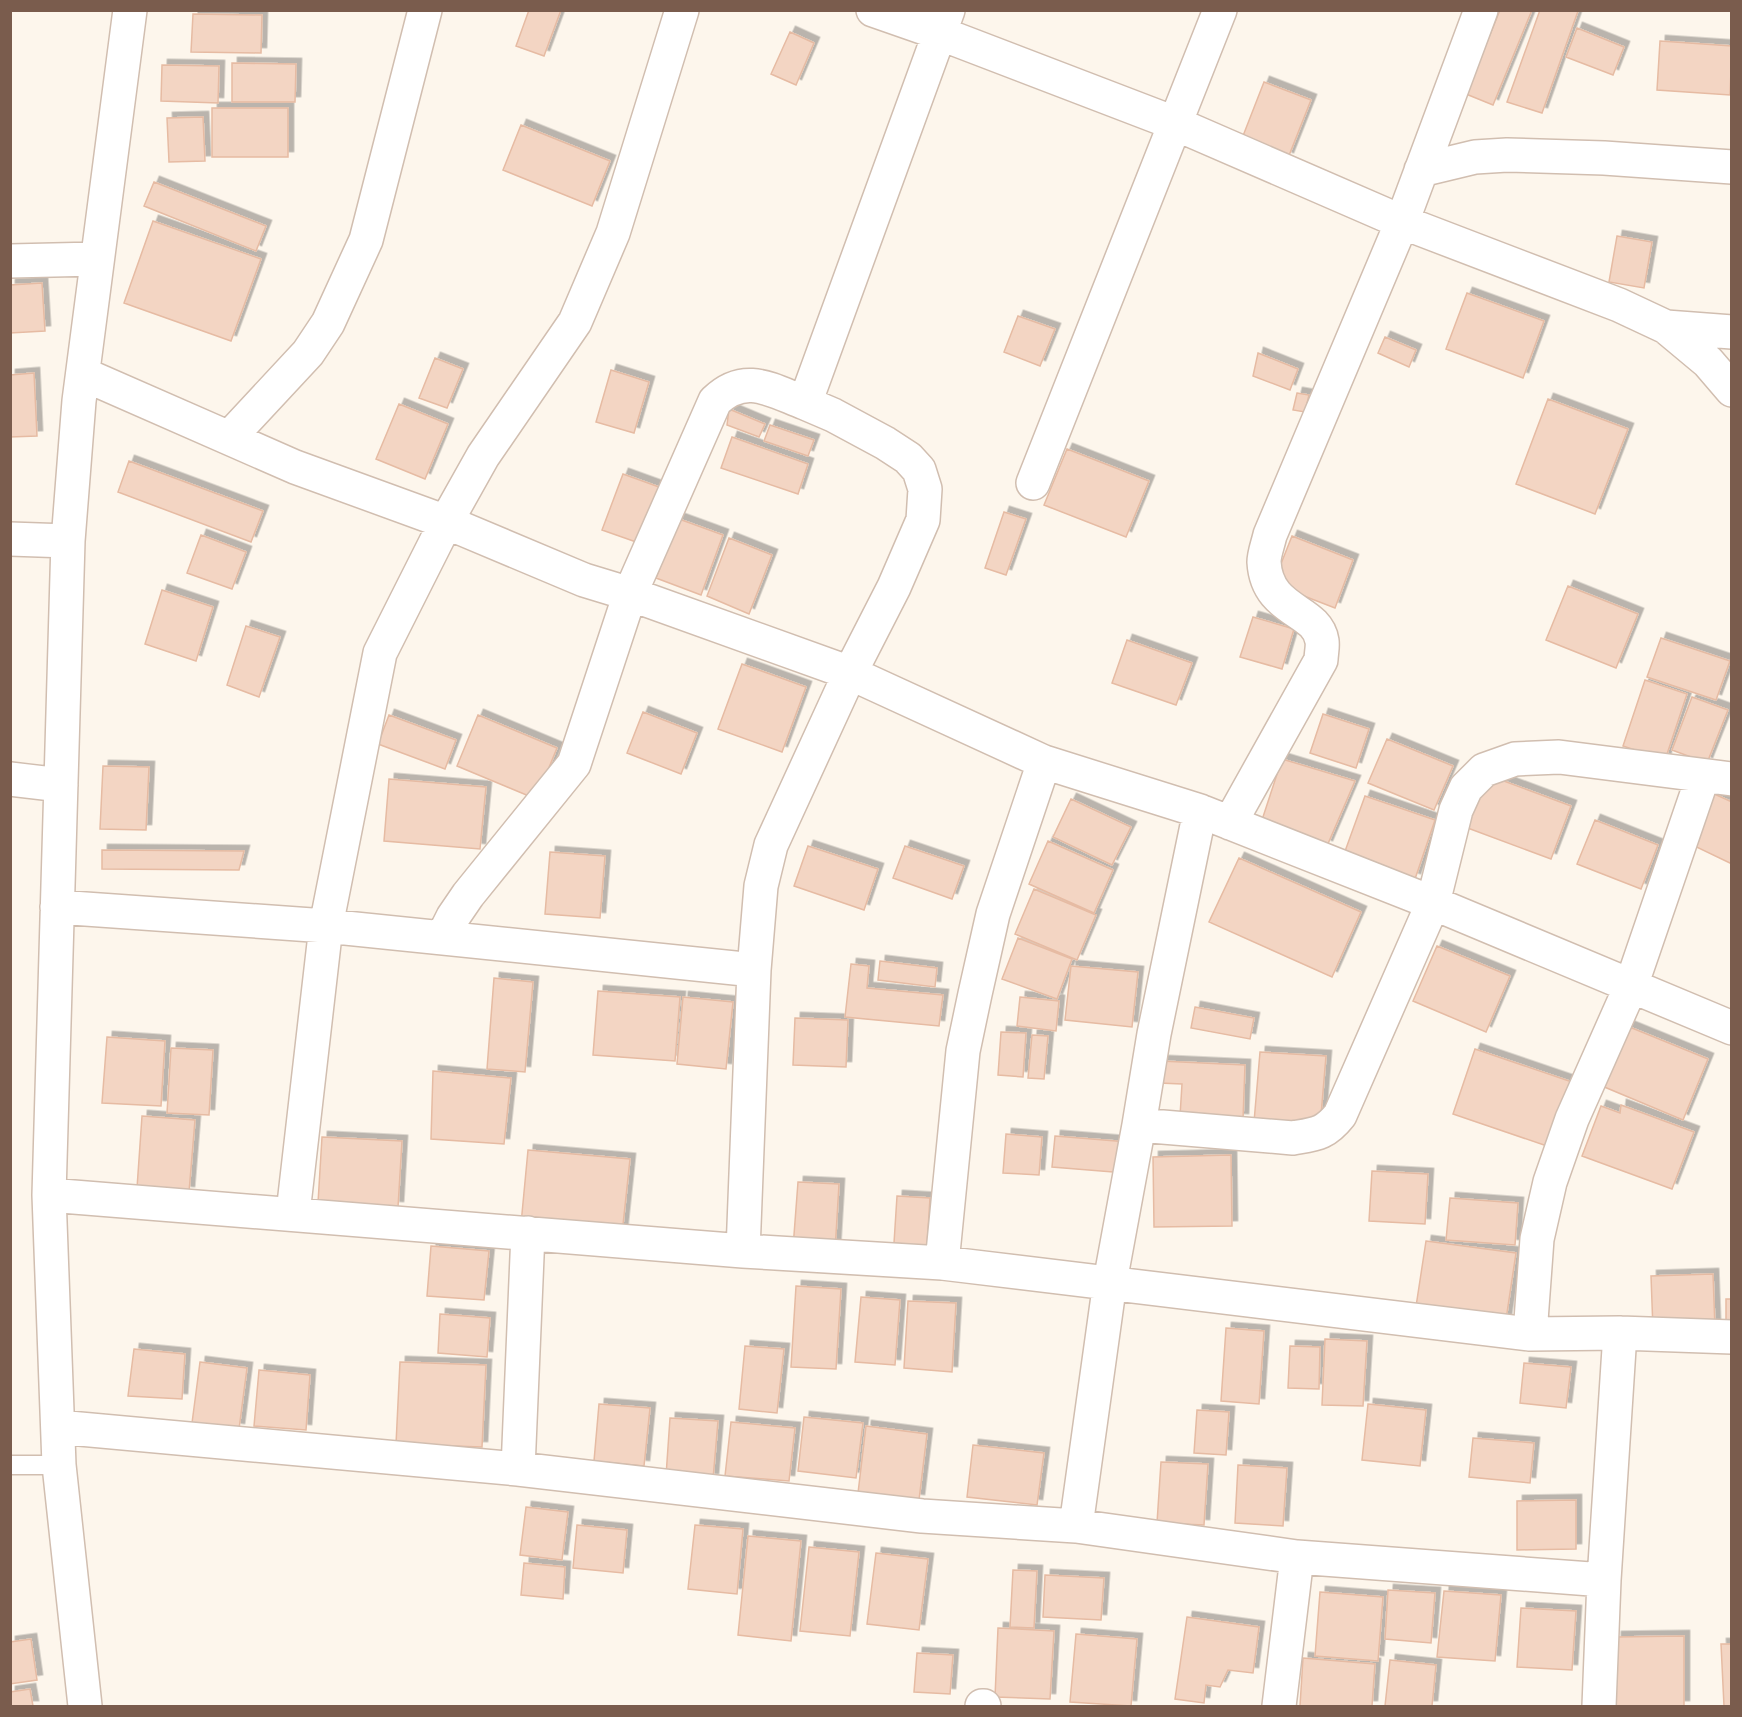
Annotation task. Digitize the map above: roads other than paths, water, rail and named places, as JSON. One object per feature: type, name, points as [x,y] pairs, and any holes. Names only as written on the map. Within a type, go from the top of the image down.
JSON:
[{"type":"street","points":[[85,1707],[59,1465],[49,1195],[68,541],[83,374],[130,10]]},
{"type":"street","points":[[229,438],[308,353],[328,323],[366,240],[425,10]]},
{"type":"street","points":[[293,1213],[326,926],[380,653],[446,522],[483,456],[575,322],[613,233],[682,10]]},
{"type":"street","points":[[873,10],[944,22],[1402,222],[1618,305],[1666,327],[1708,362],[1731,390]]},
{"type":"street","points":[[1034,483],[1220,10]]},
{"type":"street","points":[[1230,823],[1321,660],[1323,642],[1319,631],[1310,621],[1278,598],[1271,589],[1264,560],[1270,535],[1402,222],[1481,10]]},
{"type":"street","points":[[805,403],[944,22]]},
{"type":"street","points":[[1421,170],[1475,157],[1507,155],[1604,158],[1731,167]]},
{"type":"street","points":[[10,261],[97,258]]},
{"type":"street","points":[[1666,327],[1731,332]]},
{"type":"street","points":[[83,374],[295,467],[446,522],[584,580],[630,594],[850,673],[1044,762],[1200,811],[1433,903],[1731,1028]]},
{"type":"street","points":[[443,937],[468,895],[574,764],[630,594],[715,401],[726,391],[737,386],[757,385],[844,420],[908,458],[919,470],[926,489],[923,519],[894,587],[850,673],[771,845],[761,886],[754,970],[743,1251]]},
{"type":"street","points":[[10,540],[68,541]]},
{"type":"street","points":[[1139,1125],[1293,1138],[1317,1134],[1331,1127],[1340,1115],[1433,903],[1455,810],[1466,788],[1484,770],[1515,759],[1559,757],[1717,778],[1631,986],[1572,1119],[1550,1182],[1537,1239],[1530,1334]]},
{"type":"street","points":[[942,1263],[963,1052],[993,914],[1044,762]]},
{"type":"street","points":[[10,779],[61,785]]},
{"type":"street","points":[[1076,1526],[1110,1282],[1154,1034],[1200,811]]},
{"type":"street","points":[[57,907],[326,926],[754,970]]},
{"type":"street","points":[[49,1195],[743,1251],[942,1263],[1530,1334],[1620,1332],[1731,1337]]},
{"type":"street","points":[[518,1469],[528,1233]]},
{"type":"street","points":[[1599,1707],[1604,1580],[1620,1332]]},
{"type":"street","points":[[58,1427],[518,1469],[922,1516],[1076,1526],[1297,1557],[1604,1580]]},
{"type":"street","points":[[1279,1707],[1297,1557]]},
{"type":"lane","points":[[10,1465],[59,1465]]}]
